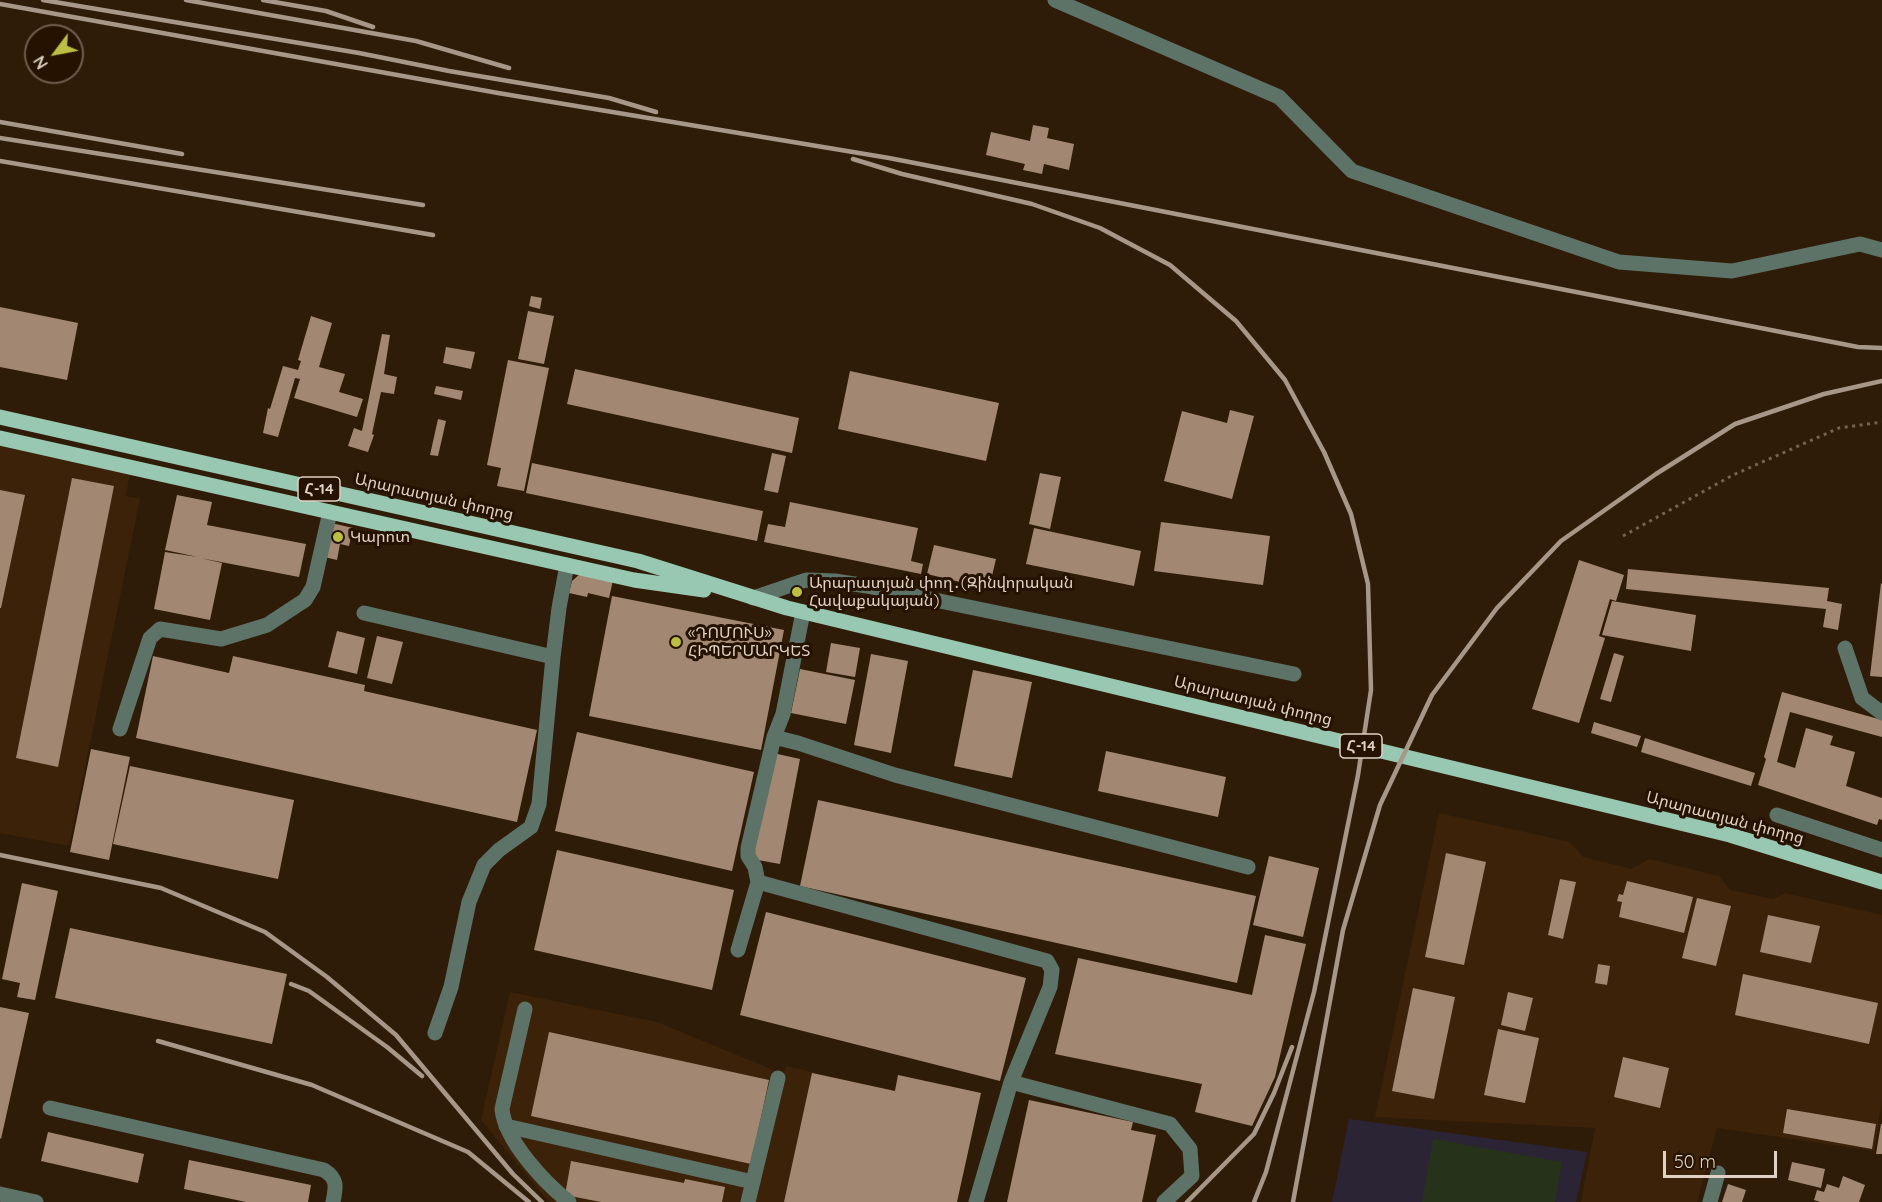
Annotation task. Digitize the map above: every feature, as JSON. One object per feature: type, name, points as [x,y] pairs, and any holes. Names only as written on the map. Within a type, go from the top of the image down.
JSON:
[{"type":"main road","name":"Արարատյան փողոց","points":[[0,417],[638,561],[803,612],[1730,835],[1882,882]]},
{"type":"main road","name":"Արարատյան փողոց","points":[[0,438],[634,580],[753,598]]},
{"type":"street","points":[[1055,0],[1279,97],[1352,171],[1619,262],[1732,272],[1860,244],[1882,250]]},
{"type":"street","points":[[120,729],[150,638],[160,629],[221,639],[267,625],[305,600],[313,587],[330,512]]},
{"type":"street","points":[[435,1033],[451,987],[469,902],[484,865],[499,850],[531,827],[536,812],[559,608],[567,565]]},
{"type":"street","points":[[753,598],[806,580],[835,581],[1294,674]]},
{"type":"street","points":[[738,950],[758,882],[755,867],[748,856],[748,848],[774,737],[783,714],[803,612]]},
{"type":"street","points":[[364,613],[553,657]]},
{"type":"street","points":[[1845,648],[1862,698],[1882,713]]},
{"type":"street","points":[[774,737],[895,774],[1248,867]]},
{"type":"street","points":[[1777,815],[1882,850]]},
{"type":"street","points":[[758,882],[1047,961],[1052,970],[1050,987],[1011,1082],[976,1202]]},
{"type":"street","points":[[525,1009],[502,1109],[503,1118],[522,1152],[554,1191],[569,1202]]},
{"type":"street","points":[[748,1202],[778,1078]]},
{"type":"street","points":[[1011,1082],[1170,1124],[1190,1149],[1192,1176],[1164,1202]]},
{"type":"street","points":[[50,1108],[324,1170],[336,1184],[333,1202]]},
{"type":"street","points":[[506,1126],[753,1182]]},
{"type":"street","points":[[1710,1202],[1718,1173]]},
{"type":"street","points":[[0,1194],[36,1202]]},
{"type":"path","points":[[1623,536],[1733,475],[1839,428],[1882,422]]},
{"type":"shaded area","points":[[0,446],[130,473],[126,496],[140,499],[69,846],[0,833]]},
{"type":"shaded area","points":[[1439,813],[1570,842],[1583,857],[1631,869],[1650,859],[1719,876],[1730,890],[1773,899],[1785,893],[1882,915],[1882,1100],[1874,1151],[1717,1128],[1697,1202],[1581,1202],[1595,1128],[1375,1117]]},
{"type":"shaded area","points":[[510,992],[657,1022],[783,1074],[786,1066],[894,1091],[898,1075],[981,1093],[957,1202],[549,1202],[481,1120]]},
{"type":"shaded area","points":[[1349,1119],[1587,1152],[1576,1202],[1332,1202]]},
{"type":"green space","points":[[1433,1139],[1562,1162],[1555,1202],[1422,1202]]},
{"type":"building","points":[[1033,125],[1049,128],[1047,138],[1074,144],[1069,170],[1044,164],[1042,174],[1023,170],[1025,164],[986,155],[991,132],[1030,141]]},
{"type":"building","points":[[531,296],[542,298],[540,309],[529,306]]},
{"type":"building","points":[[0,307],[78,323],[67,380],[0,367]]},
{"type":"building","points":[[528,311],[554,316],[544,364],[518,359]]},
{"type":"building","points":[[311,316],[332,323],[319,367],[345,374],[339,392],[363,399],[357,417],[294,398],[300,379],[295,378],[278,437],[263,433],[268,408],[270,409],[283,366],[298,370],[301,361],[298,360]]},
{"type":"building","points":[[382,334],[390,335],[384,374],[397,377],[394,394],[381,392],[372,434],[374,435],[368,452],[348,446],[354,428],[362,431]]},
{"type":"building","points":[[446,347],[475,352],[471,369],[443,363]]},
{"type":"building","points":[[508,360],[549,368],[524,491],[497,486],[501,468],[487,465]]},
{"type":"building","points":[[575,369],[799,418],[792,453],[567,404]]},
{"type":"building","points":[[850,371],[999,403],[986,461],[838,429]]},
{"type":"building","points":[[436,386],[463,391],[461,400],[434,394]]},
{"type":"building","points":[[1230,410],[1254,416],[1232,499],[1164,481],[1182,411],[1227,423]]},
{"type":"building","points":[[438,419],[446,421],[438,456],[430,455]]},
{"type":"building","points":[[772,453],[786,456],[778,493],[764,490]]},
{"type":"building","points":[[532,463],[763,511],[757,541],[526,493]]},
{"type":"building","points":[[1040,473],[1061,477],[1050,529],[1029,524]]},
{"type":"building","points":[[72,478],[114,486],[58,767],[16,758]]},
{"type":"building","points":[[0,490],[25,495],[1,608],[0,608]]},
{"type":"building","points":[[177,495],[212,502],[207,525],[306,544],[299,577],[200,558],[222,563],[210,620],[154,609],[165,552],[198,557],[165,550]]},
{"type":"building","points":[[790,502],[918,528],[911,561],[923,564],[921,574],[764,542],[768,524],[785,527]]},
{"type":"building","points":[[327,522],[353,528],[349,546],[340,544],[337,560],[320,556]]},
{"type":"building","points":[[1161,522],[1270,536],[1263,585],[1154,571]]},
{"type":"building","points":[[1034,528],[1141,551],[1134,586],[1026,564]]},
{"type":"building","points":[[934,545],[996,559],[989,589],[927,574]]},
{"type":"building","points":[[1579,560],[1624,575],[1616,601],[1610,599],[1599,636],[1605,638],[1579,723],[1532,709]]},
{"type":"building","points":[[1628,569],[1829,588],[1827,601],[1842,604],[1838,630],[1823,627],[1826,609],[1626,589]]},
{"type":"building","points":[[581,573],[613,580],[609,598],[588,593],[587,597],[569,593],[572,581]]},
{"type":"building","points":[[1882,584],[1882,677],[1870,676]]},
{"type":"building","points":[[612,596],[784,630],[761,750],[589,716]]},
{"type":"building","points":[[1612,601],[1696,615],[1691,651],[1602,635]]},
{"type":"building","points":[[337,631],[365,638],[357,674],[328,667]]},
{"type":"building","points":[[377,636],[403,642],[392,684],[367,678]]},
{"type":"building","points":[[831,643],[860,648],[855,677],[826,672]]},
{"type":"building","points":[[1614,653],[1624,656],[1611,702],[1600,699]]},
{"type":"building","points":[[871,654],[908,661],[891,753],[854,745]]},
{"type":"building","points":[[153,656],[229,673],[233,656],[365,685],[364,691],[537,730],[517,822],[136,738]]},
{"type":"building","points":[[800,669],[855,680],[846,724],[791,713]]},
{"type":"building","points":[[973,670],[1032,682],[1012,778],[954,766]]},
{"type":"building","points":[[1782,692],[1882,720],[1882,737],[1790,712],[1777,762],[1795,768],[1806,728],[1833,736],[1830,745],[1855,752],[1846,786],[1882,798],[1882,820],[1879,819],[1877,825],[1758,785]]},
{"type":"building","points":[[1594,722],[1641,736],[1637,747],[1591,733]]},
{"type":"building","points":[[577,732],[754,772],[732,871],[555,831]]},
{"type":"building","points":[[1645,738],[1755,773],[1751,786],[1641,752]]},
{"type":"building","points":[[91,749],[130,757],[109,860],[70,852]]},
{"type":"building","points":[[1106,751],[1226,777],[1218,817],[1098,791]]},
{"type":"building","points":[[773,753],[800,759],[780,864],[752,859]]},
{"type":"building","points":[[130,766],[294,800],[278,879],[113,844]]},
{"type":"building","points":[[818,800],[1256,896],[1237,983],[800,886]]},
{"type":"building","points":[[557,850],[734,890],[712,990],[534,950]]},
{"type":"building","points":[[1446,853],[1486,862],[1464,965],[1425,957]]},
{"type":"building","points":[[1269,856],[1319,868],[1303,937],[1253,925]]},
{"type":"building","points":[[1560,879],[1576,882],[1563,939],[1548,935]]},
{"type":"building","points":[[1627,881],[1693,897],[1684,933],[1619,917],[1622,902],[1617,901],[1619,894],[1623,895]]},
{"type":"building","points":[[22,883],[58,891],[35,1000],[17,997],[20,983],[2,979]]},
{"type":"building","points":[[1697,898],[1731,906],[1716,966],[1682,958]]},
{"type":"building","points":[[766,912],[1026,978],[1000,1081],[740,1015]]},
{"type":"building","points":[[1768,915],[1820,926],[1811,963],[1760,952]]},
{"type":"building","points":[[70,928],[287,974],[272,1044],[55,998]]},
{"type":"building","points":[[1265,935],[1306,944],[1275,1077],[1252,1126],[1195,1112],[1202,1084],[1055,1054],[1078,958],[1252,995]]},
{"type":"building","points":[[1598,964],[1610,966],[1607,985],[1595,983]]},
{"type":"building","points":[[1743,974],[1878,1003],[1869,1044],[1735,1015]]},
{"type":"building","points":[[1413,988],[1455,997],[1434,1099],[1392,1091]]},
{"type":"building","points":[[1508,992],[1533,998],[1525,1031],[1501,1025]]},
{"type":"building","points":[[0,1007],[29,1013],[1,1139],[0,1138]]},
{"type":"building","points":[[1498,1029],[1539,1038],[1525,1103],[1484,1095]]},
{"type":"building","points":[[549,1032],[769,1080],[751,1164],[531,1116]]},
{"type":"building","points":[[1623,1057],[1669,1068],[1660,1108],[1614,1097]]},
{"type":"building","points":[[812,1073],[895,1091],[898,1075],[981,1093],[957,1202],[784,1202]]},
{"type":"building","points":[[1029,1100],[1133,1122],[1131,1130],[1156,1135],[1142,1202],[1007,1202]]},
{"type":"building","points":[[1787,1109],[1876,1124],[1872,1149],[1783,1133]]},
{"type":"building","points":[[1881,1124],[1882,1154],[1876,1154]]},
{"type":"building","points":[[48,1132],[144,1154],[138,1183],[41,1161]]},
{"type":"building","points":[[189,1160],[311,1185],[308,1202],[246,1202],[184,1189]]},
{"type":"building","points":[[571,1161],[684,1183],[685,1179],[725,1187],[722,1202],[601,1202],[565,1195]]},
{"type":"building","points":[[1792,1162],[1825,1169],[1821,1188],[1788,1180]]},
{"type":"building","points":[[1843,1176],[1865,1185],[1859,1202],[1814,1200],[1817,1190],[1824,1192],[1827,1184],[1839,1188]]},
{"type":"building","points":[[1728,1184],[1746,1190],[1742,1202],[1722,1202]]},
{"type":"railway","points":[[43,0],[609,98],[656,112]]},
{"type":"railway","points":[[186,0],[416,41],[509,68]]},
{"type":"railway","points":[[263,0],[326,11],[373,27]]},
{"type":"railway","points":[[0,4],[498,93],[889,158],[1858,347],[1882,348]]},
{"type":"railway","points":[[0,122],[182,154]]},
{"type":"railway","points":[[0,138],[423,205]]},
{"type":"railway","points":[[853,159],[902,174],[1032,204],[1100,228],[1170,265],[1236,321],[1285,380],[1324,452],[1351,514],[1368,584],[1371,690],[1358,775],[1314,992],[1266,1172],[1254,1202]]},
{"type":"railway","points":[[0,161],[433,235]]},
{"type":"railway","points":[[1293,1202],[1343,930],[1380,805],[1432,695],[1497,608],[1561,541],[1656,474],[1735,424],[1824,394],[1882,381]]},
{"type":"railway","points":[[0,855],[161,888],[265,932],[327,977],[396,1035],[513,1174],[542,1202]]},
{"type":"railway","points":[[291,984],[309,991],[387,1047],[422,1076]]},
{"type":"railway","points":[[158,1041],[312,1085],[468,1152],[529,1202]]},
{"type":"railway","points":[[1187,1202],[1254,1134],[1274,1093],[1292,1047]]},
{"type":"place","name":"Կարոտ","points":[[338,537]]},
{"type":"place","name":"Արարատյան փող․(Զինվորական Հավաքակայան)","points":[[797,592]]},
{"type":"place","name":"«ԴՈՄՈՒՍ» ՀԻՊԵՐՄԱՐԿԵՏ","points":[[676,642]]}]
